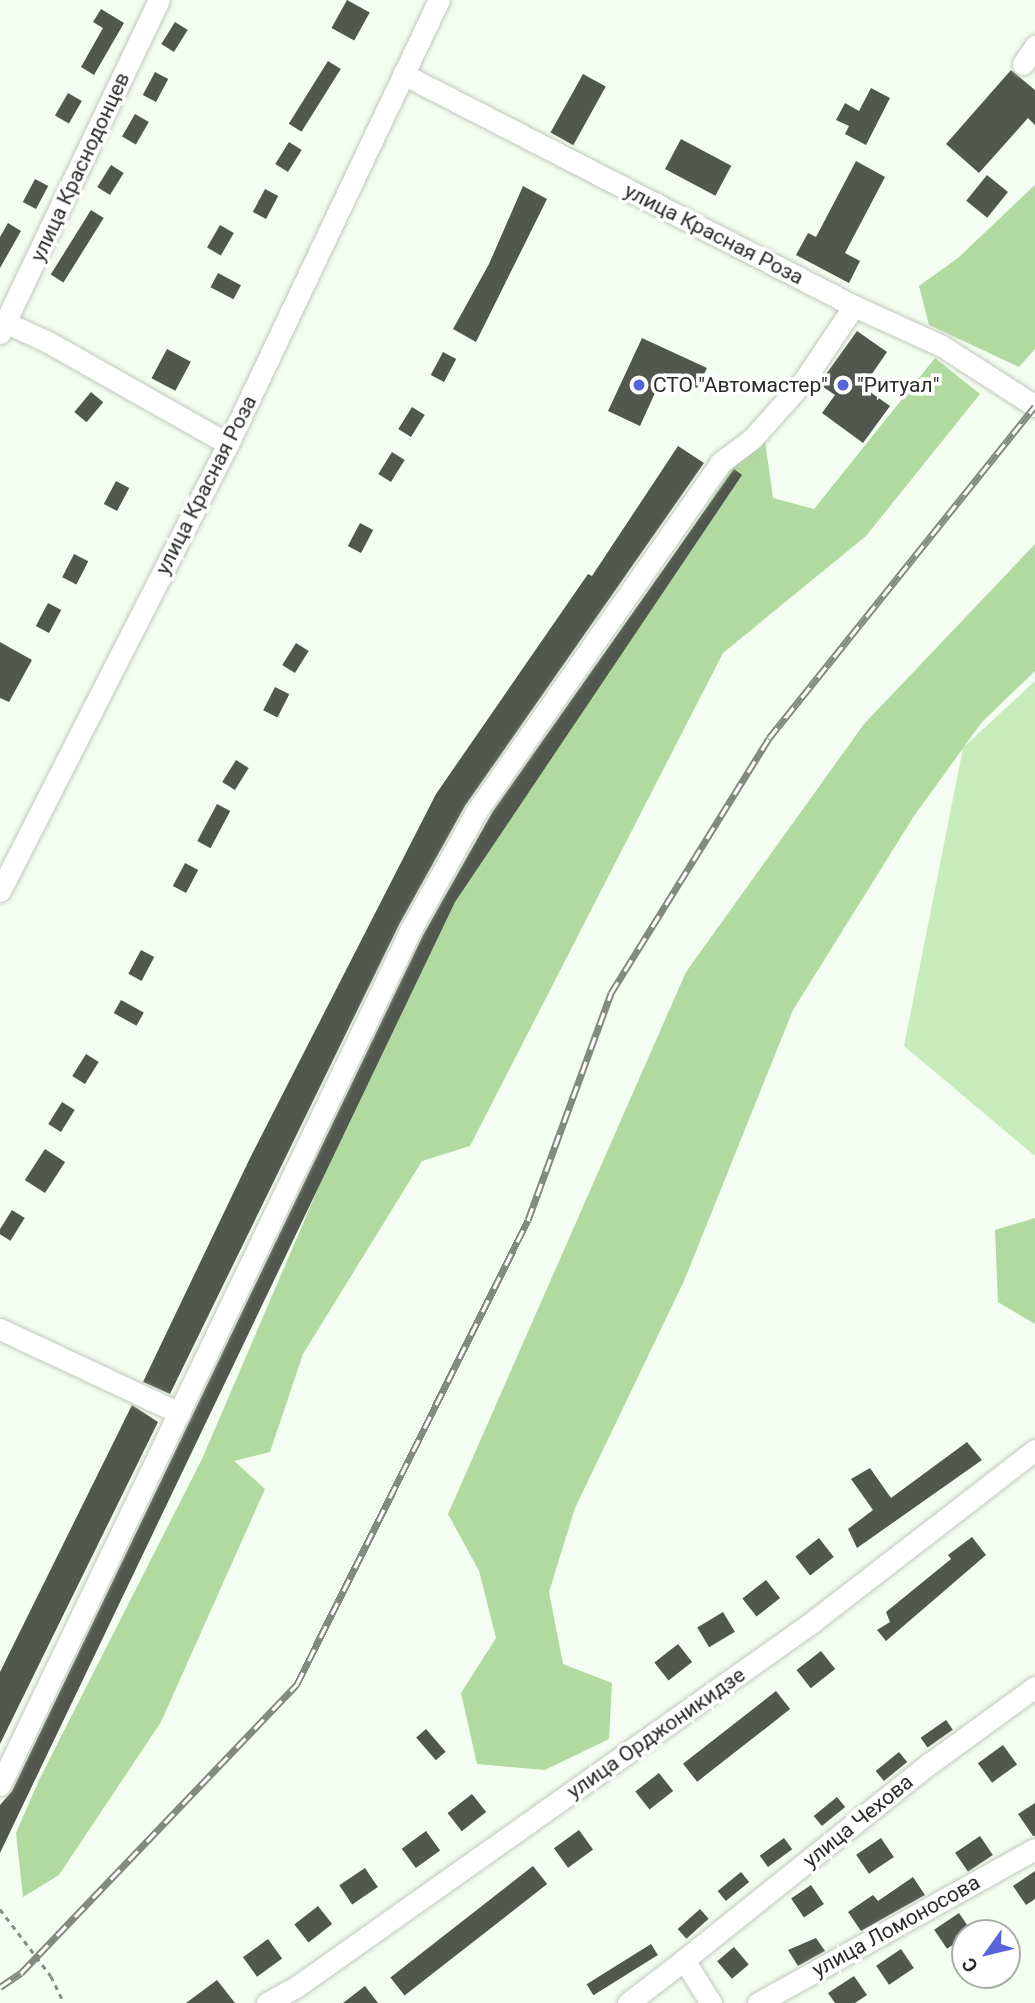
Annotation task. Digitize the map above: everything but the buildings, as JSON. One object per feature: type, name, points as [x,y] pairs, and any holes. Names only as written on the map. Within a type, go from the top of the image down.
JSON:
[{"type":"street","name":"улица Краснодонцев","points":[[2,326],[159,0]]},
{"type":"street","name":"улица Красная Роза","points":[[0,891],[228,444],[439,0]]},
{"type":"street","points":[[1023,64],[1035,46]]},
{"type":"street","name":"улица Красная Роза","points":[[403,74],[853,306],[942,346],[1029,402]]},
{"type":"street","points":[[0,1784],[411,929],[477,812],[720,463],[752,439],[802,383],[853,306]]},
{"type":"street","points":[[2,326],[48,342],[228,444]]},
{"type":"street","points":[[0,1329],[179,1413]]},
{"type":"street","name":"улица Орджоникидзе","points":[[267,2003],[302,1995],[811,1623],[1035,1450]]},
{"type":"street","name":"улица Чехова","points":[[628,2003],[929,1764],[1035,1687]]},
{"type":"street","name":"улица Ломоносова","points":[[758,2003],[1035,1849]]},
{"type":"street","points":[[684,1960],[711,2003]]},
{"type":"path","points":[[0,1909],[51,1976],[64,2003]]},
{"type":"green space","points":[[1035,185],[1035,349],[1019,367],[929,325],[919,286],[958,258]]},
{"type":"green space","points":[[935,358],[980,394],[866,536],[723,653],[470,1146],[422,1161],[303,1354],[270,1452],[234,1461],[265,1489],[161,1722],[59,1875],[23,1897],[16,1833],[39,1780],[202,1459],[441,902],[733,467],[764,434],[773,498],[814,509]]},
{"type":"green space","points":[[1035,544],[1035,671],[982,722],[914,816],[793,1010],[684,1281],[575,1508],[549,1592],[563,1664],[612,1683],[609,1739],[545,1770],[477,1764],[461,1693],[496,1638],[479,1571],[448,1514],[686,972],[864,724]]},
{"type":"green space","points":[[1035,681],[1035,1156],[904,1046],[963,748]]},
{"type":"green space","points":[[1035,1218],[1035,1324],[998,1302],[995,1230]]},
{"type":"railway","points":[[0,1987],[21,1973],[297,1684],[528,1220],[611,993],[769,738],[1035,406]]},
{"type":"place","name":"СТО \"Автомастер\"","points":[[639,385]]},
{"type":"place","name":"\"Ритуал\"","points":[[843,385]]}]
